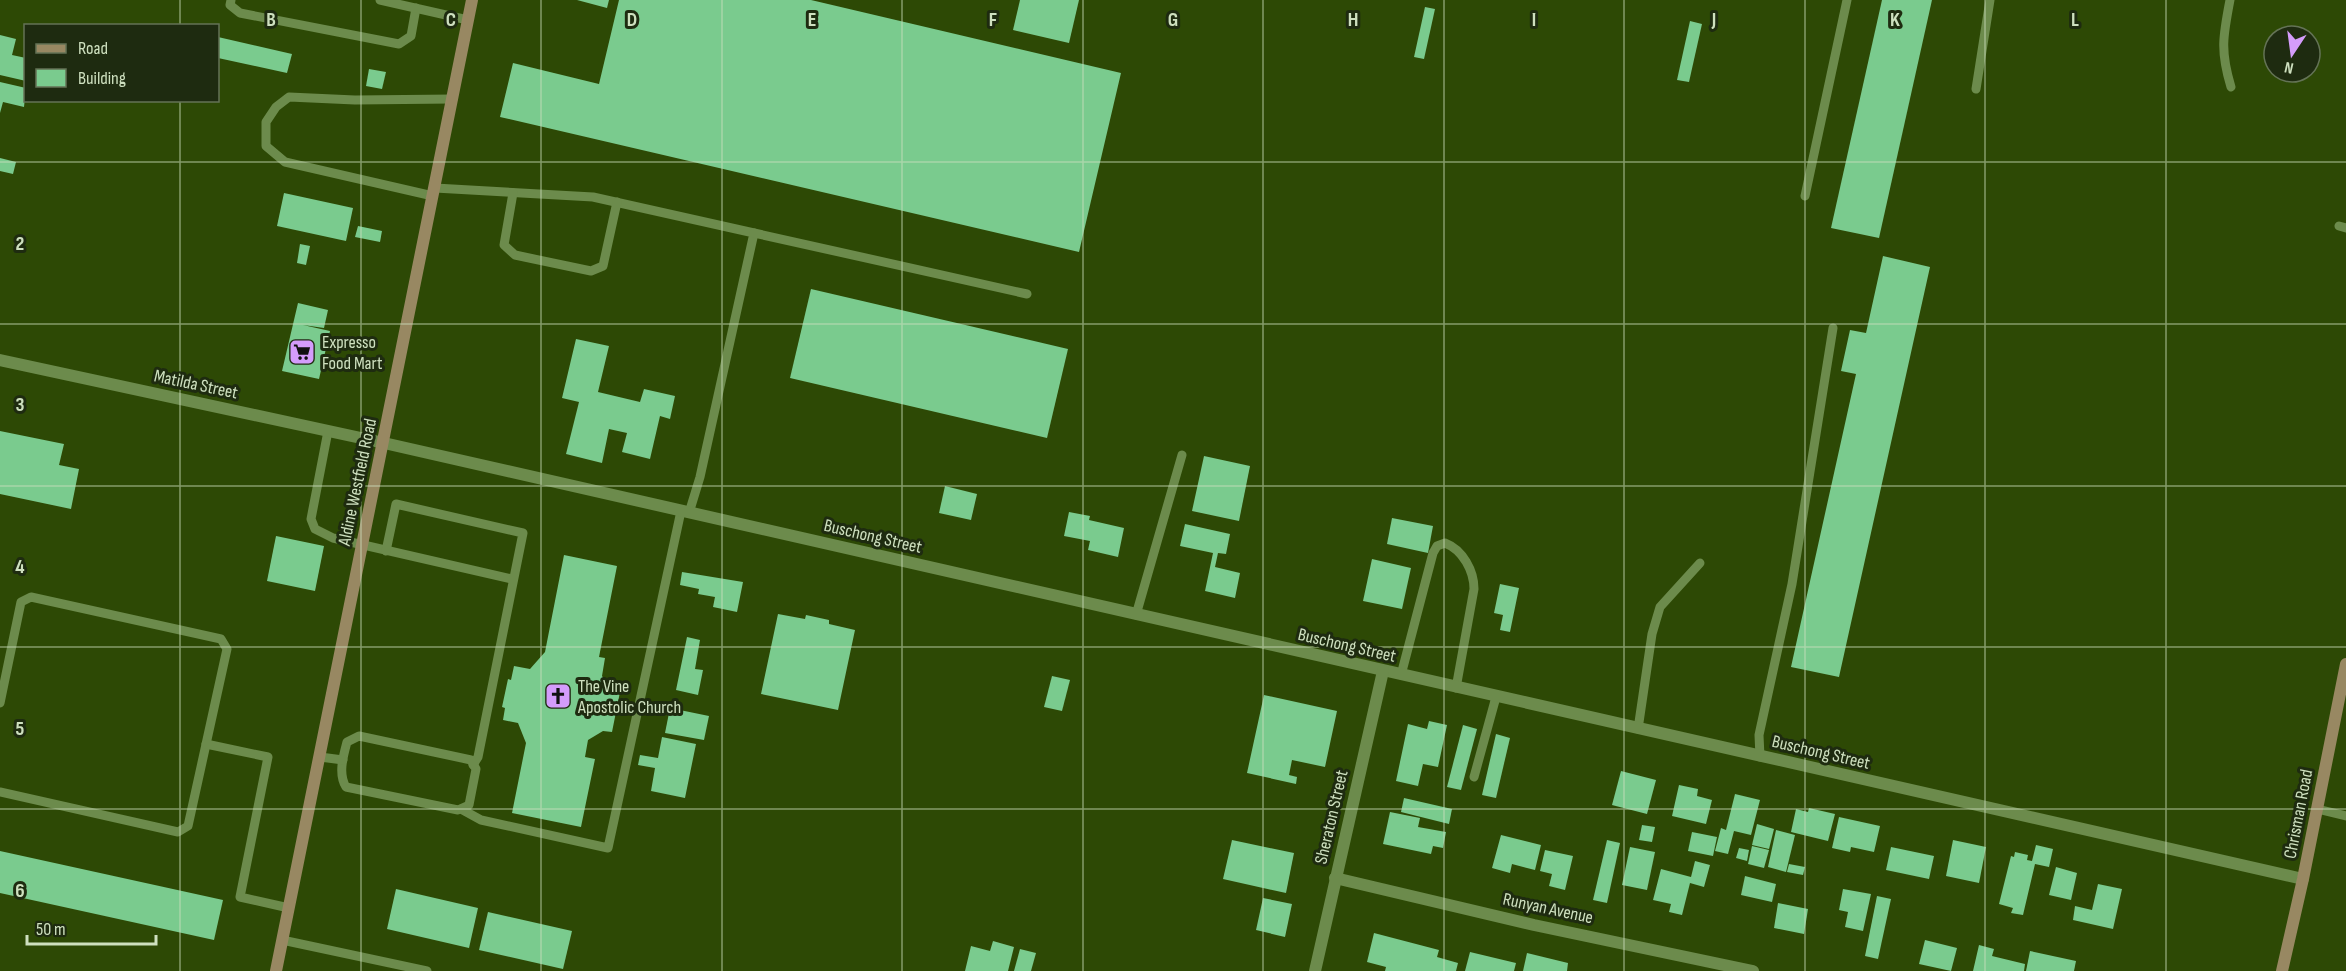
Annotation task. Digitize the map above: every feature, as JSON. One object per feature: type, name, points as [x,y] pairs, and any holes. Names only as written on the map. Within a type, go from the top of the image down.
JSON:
[{"type":"main road","name":"Aldine Westfield Road","points":[[276,971],[472,0]]},
{"type":"main road","name":"Chrisman Road","points":[[2282,971],[2344,685],[2346,664]]},
{"type":"street","name":"Matilda Street","points":[[0,360],[384,443]]},
{"type":"street","name":"Buschong Street","points":[[384,443],[2303,879]]},
{"type":"street","name":"Sheraton Street","points":[[1315,971],[1383,671]]},
{"type":"street","name":"Runyan Avenue","points":[[1335,879],[1534,925],[1753,971]]},
{"type":"lane","points":[[231,0],[230,5],[240,13],[399,44],[411,36],[416,8]]},
{"type":"lane","points":[[380,0],[468,20]]},
{"type":"lane","points":[[1805,196],[1847,0]]},
{"type":"lane","points":[[1976,89],[1990,0]]},
{"type":"lane","points":[[2230,0],[2222,37],[2223,62],[2231,87]]},
{"type":"lane","points":[[453,99],[355,100],[289,97],[276,107],[266,122],[266,146],[285,162],[434,192],[513,192],[592,197],[1027,294]]},
{"type":"lane","points":[[513,192],[504,245],[515,255],[591,271],[603,266],[617,202]]},
{"type":"lane","points":[[460,809],[481,820],[608,848],[685,512],[700,477],[754,233]]},
{"type":"lane","points":[[1760,757],[1759,735],[1792,584],[1833,328]]},
{"type":"lane","points":[[328,431],[311,519],[315,529],[322,534],[386,551],[512,579]]},
{"type":"lane","points":[[1136,615],[1182,454]]},
{"type":"lane","points":[[386,551],[396,504],[523,533],[478,757],[473,765]]},
{"type":"lane","points":[[1401,675],[1433,553],[1437,546],[1445,543],[1454,547],[1470,568],[1474,578],[1456,688]]},
{"type":"lane","points":[[1638,729],[1652,634],[1660,607],[1700,563]]},
{"type":"lane","points":[[0,703],[21,602],[31,597],[221,639],[227,649],[188,825],[178,832],[0,792]]},
{"type":"lane","points":[[1474,777],[1496,697]]},
{"type":"lane","points":[[359,736],[471,760],[476,770],[469,805],[458,810],[346,787],[342,780],[342,760],[347,742],[359,736]]},
{"type":"lane","points":[[206,744],[268,757],[240,897],[289,908]]},
{"type":"lane","points":[[320,757],[342,760]]},
{"type":"lane","points":[[2317,809],[2346,816]]},
{"type":"lane","points":[[282,940],[427,971]]},
{"type":"building","points":[[577,0],[609,0],[607,8]]},
{"type":"building","points":[[619,0],[811,0],[1121,73],[1079,252],[500,117],[513,63],[599,84]]},
{"type":"building","points":[[1020,0],[1079,0],[1069,43],[1013,30]]},
{"type":"building","points":[[1882,0],[1932,0],[1879,238],[1831,228]]},
{"type":"building","points":[[1425,7],[1435,9],[1424,59],[1414,57]]},
{"type":"building","points":[[1690,21],[1702,24],[1689,82],[1677,80]]},
{"type":"building","points":[[0,35],[16,39],[12,55],[24,58],[24,81],[0,75]]},
{"type":"building","points":[[219,37],[292,54],[287,73],[219,58]]},
{"type":"building","points":[[369,69],[386,72],[382,89],[366,86]]},
{"type":"building","points":[[0,82],[24,88],[24,107],[3,102],[0,113]]},
{"type":"building","points":[[0,158],[16,162],[13,174],[0,171]]},
{"type":"building","points":[[284,193],[353,208],[346,241],[277,226]]},
{"type":"building","points":[[358,226],[382,231],[380,242],[355,237]]},
{"type":"building","points":[[300,244],[310,246],[306,265],[297,263]]},
{"type":"building","points":[[1883,256],[1930,267],[1839,677],[1791,667],[1856,374],[1841,371],[1850,330],[1866,333]]},
{"type":"building","points":[[811,289],[1068,349],[1047,438],[790,378]]},
{"type":"building","points":[[298,303],[328,310],[324,328],[303,325],[330,331],[319,379],[282,371]]},
{"type":"building","points":[[576,339],[609,346],[598,392],[640,402],[644,389],[675,396],[670,419],[660,416],[650,459],[622,452],[627,433],[609,429],[602,463],[566,454],[579,402],[562,398]]},
{"type":"building","points":[[0,431],[64,444],[59,465],[79,469],[71,509],[0,494]]},
{"type":"building","points":[[1204,456],[1250,466],[1239,521],[1192,511]]},
{"type":"building","points":[[945,486],[977,494],[971,520],[939,513]]},
{"type":"building","points":[[1069,512],[1090,516],[1089,520],[1124,528],[1118,557],[1088,550],[1090,541],[1064,536]]},
{"type":"building","points":[[1392,518],[1433,526],[1428,553],[1387,544]]},
{"type":"building","points":[[1185,524],[1230,534],[1226,554],[1218,553],[1215,567],[1240,573],[1235,598],[1205,591],[1213,553],[1180,546]]},
{"type":"building","points":[[276,536],[324,546],[315,591],[267,581]]},
{"type":"building","points":[[564,555],[617,566],[599,657],[605,658],[602,676],[611,690],[620,692],[612,732],[603,731],[588,740],[585,757],[595,759],[581,827],[512,813],[526,743],[518,723],[503,720],[505,708],[502,707],[508,679],[511,680],[514,666],[530,669],[545,652]]},
{"type":"building","points":[[1372,559],[1411,568],[1402,609],[1363,601]]},
{"type":"building","points":[[682,572],[743,582],[737,612],[713,607],[715,597],[698,594],[699,589],[680,585]]},
{"type":"building","points":[[1500,584],[1519,588],[1510,632],[1500,630],[1503,615],[1494,613]]},
{"type":"building","points":[[778,614],[805,619],[806,615],[829,620],[829,624],[855,630],[838,710],[761,694]]},
{"type":"building","points":[[687,637],[700,640],[695,669],[703,670],[698,695],[676,690]]},
{"type":"building","points":[[1052,676],[1070,680],[1062,711],[1044,707]]},
{"type":"building","points":[[1264,695],[1337,711],[1325,767],[1292,760],[1289,775],[1297,777],[1296,784],[1247,773]]},
{"type":"building","points":[[670,708],[709,716],[704,740],[665,733]]},
{"type":"building","points":[[1429,721],[1447,725],[1438,767],[1423,764],[1418,786],[1396,781],[1408,724],[1427,729]]},
{"type":"building","points":[[1463,725],[1477,729],[1461,790],[1447,787]]},
{"type":"building","points":[[1496,734],[1510,738],[1496,798],[1482,795]]},
{"type":"building","points":[[662,737],[696,744],[685,798],[651,791],[655,768],[638,765],[640,755],[658,758]]},
{"type":"building","points":[[1621,771],[1656,780],[1647,814],[1612,805]]},
{"type":"building","points":[[1679,785],[1698,789],[1697,796],[1712,800],[1706,824],[1672,816]]},
{"type":"building","points":[[1735,794],[1760,800],[1751,835],[1734,831],[1728,854],[1715,851],[1721,828],[1726,830]]},
{"type":"building","points":[[1404,798],[1452,809],[1449,824],[1401,812]]},
{"type":"building","points":[[1809,808],[1835,814],[1828,841],[1791,832],[1796,809],[1808,812]]},
{"type":"building","points":[[1390,812],[1420,818],[1418,827],[1446,832],[1443,848],[1433,846],[1431,854],[1383,844]]},
{"type":"building","points":[[1839,817],[1880,826],[1874,852],[1851,847],[1850,852],[1832,848]]},
{"type":"building","points":[[1757,824],[1774,829],[1769,849],[1752,845]]},
{"type":"building","points":[[1642,825],[1655,827],[1652,842],[1639,840]]},
{"type":"building","points":[[1776,830],[1795,835],[1786,872],[1768,867]]},
{"type":"building","points":[[1692,832],[1717,837],[1713,856],[1688,851]]},
{"type":"building","points":[[1501,835],[1541,845],[1535,870],[1512,864],[1510,873],[1492,868]]},
{"type":"building","points":[[1232,840],[1294,853],[1286,893],[1223,879]]},
{"type":"building","points":[[1607,840],[1620,843],[1607,903],[1593,900]]},
{"type":"building","points":[[1953,840],[1986,847],[1979,883],[1946,876]]},
{"type":"building","points":[[2036,845],[2053,849],[2049,867],[2035,864],[2023,915],[2011,913],[2013,908],[1999,904],[2011,856],[2014,857],[2015,852],[2028,855],[2027,860],[2032,861]]},
{"type":"building","points":[[1752,846],[1769,850],[1764,868],[1748,864]]},
{"type":"building","points":[[1630,847],[1655,852],[1647,890],[1622,885]]},
{"type":"building","points":[[1891,847],[1934,856],[1929,879],[1886,870]]},
{"type":"building","points":[[1739,848],[1749,850],[1747,861],[1736,858]]},
{"type":"building","points":[[1545,850],[1573,856],[1565,890],[1549,886],[1552,874],[1540,871]]},
{"type":"building","points":[[0,851],[223,900],[214,940],[0,893]]},
{"type":"building","points":[[1695,861],[1710,865],[1704,887],[1690,883],[1682,915],[1669,912],[1671,904],[1653,900],[1661,869],[1691,877]]},
{"type":"building","points":[[1789,864],[1805,867],[1803,875],[1787,872]]},
{"type":"building","points":[[2056,867],[2077,873],[2071,900],[2049,895]]},
{"type":"building","points":[[1745,876],[1776,884],[1772,902],[1741,895]]},
{"type":"building","points":[[2098,884],[2122,889],[2113,929],[2073,920],[2075,906],[2092,910]]},
{"type":"building","points":[[396,889],[478,908],[469,948],[387,929]]},
{"type":"building","points":[[1843,889],[1871,894],[1863,931],[1845,927],[1848,912],[1839,910]]},
{"type":"building","points":[[1877,896],[1891,899],[1878,959],[1865,956]]},
{"type":"building","points":[[1263,898],[1292,904],[1285,937],[1256,930]]},
{"type":"building","points":[[1778,903],[1808,909],[1804,934],[1774,928]]},
{"type":"building","points":[[488,912],[572,931],[563,969],[479,950]]},
{"type":"building","points":[[1374,933],[1439,950],[1437,957],[1458,963],[1456,971],[1385,971],[1386,967],[1367,962]]},
{"type":"building","points":[[1925,940],[1957,948],[1951,971],[1919,964]]},
{"type":"building","points":[[993,941],[1014,947],[1008,971],[965,971],[971,946],[990,951]]},
{"type":"building","points":[[1979,945],[1994,949],[1992,956],[2025,964],[2024,971],[1973,971]]},
{"type":"building","points":[[1020,949],[1036,953],[1031,971],[1014,971]]},
{"type":"building","points":[[2030,951],[2076,961],[2074,971],[2026,971]]},
{"type":"building","points":[[1470,952],[1516,963],[1514,971],[1465,971]]},
{"type":"building","points":[[1527,953],[1568,963],[1567,971],[1523,971]]},
{"type":"place","name":"Expresso Food Mart","points":[[302,352]]},
{"type":"place","name":"The Vine Apostolic Church","points":[[558,696]]}]
